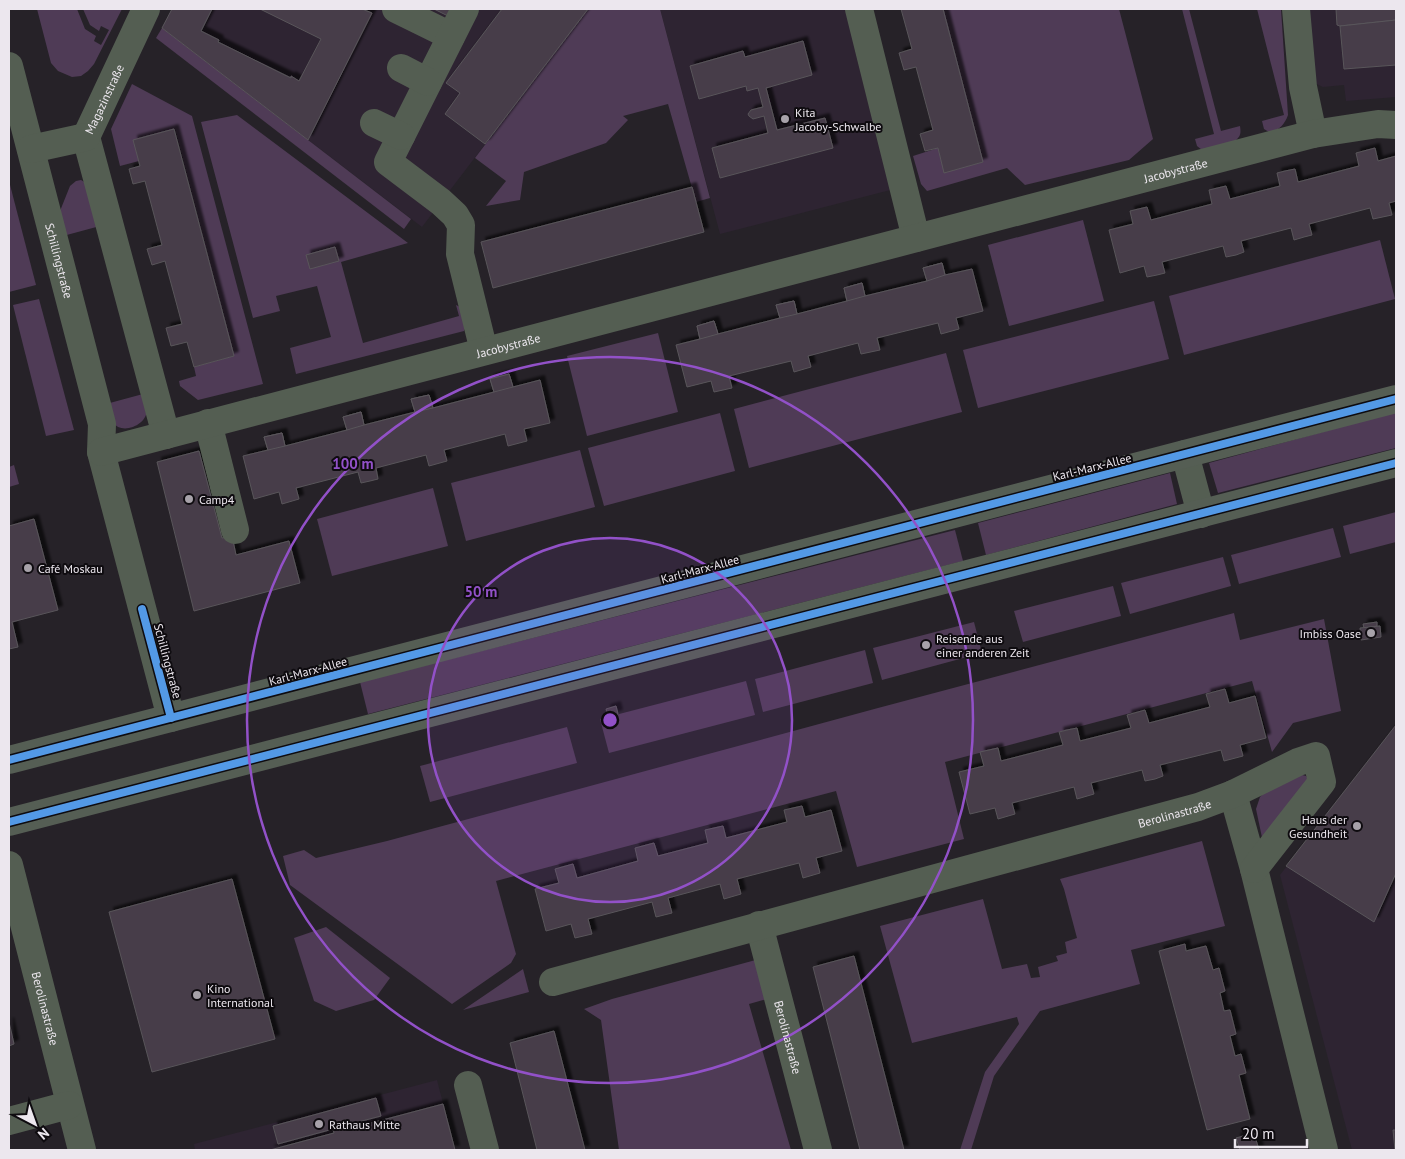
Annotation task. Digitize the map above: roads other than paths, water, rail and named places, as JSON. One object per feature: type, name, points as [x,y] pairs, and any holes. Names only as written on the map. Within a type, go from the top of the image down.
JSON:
[{"type":"main road","name":"Karl-Marx-Allee","points":[[9,760],[1396,399]]},
{"type":"main road","points":[[9,822],[1396,463]]},
{"type":"street","name":"Magazinstraße","points":[[31,149],[86,137],[146,9]]},
{"type":"street","points":[[396,9],[451,36]]},
{"type":"street","points":[[465,9],[388,162],[455,214],[461,225],[460,254],[484,351]]},
{"type":"street","points":[[859,9],[916,238]]},
{"type":"street","points":[[1296,9],[1303,87],[1313,134]]},
{"type":"street","name":"Schillingstraße","points":[[9,66],[102,424],[101,452],[171,718]]},
{"type":"street","points":[[401,68],[428,82]]},
{"type":"street","points":[[374,123],[401,136]]},
{"type":"street","name":"Jacobystraße","points":[[101,452],[1313,134],[1378,124],[1396,124]]},
{"type":"street","points":[[86,137],[166,434]]},
{"type":"street","points":[[208,424],[236,530]]},
{"type":"street","points":[[1185,454],[1201,514]]},
{"type":"street","points":[[1254,869],[1322,782],[1316,756],[1298,762],[1233,794],[1254,869],[1324,1150]]},
{"type":"street","name":"Berolinastraße","points":[[553,982],[1198,807],[1233,794]]},
{"type":"street","name":"Berolinastraße","points":[[9,865],[82,1150]]},
{"type":"street","name":"Berolinastraße","points":[[760,925],[818,1150]]},
{"type":"street","points":[[468,1085],[485,1150]]},
{"type":"street","points":[[9,1121],[69,1105]]},
{"type":"place","name":"Kita Jacoby-Schwalbe","points":[[785,119]]},
{"type":"place","name":"Camp4","points":[[189,499]]},
{"type":"place","name":"Café Moskau","points":[[28,568]]},
{"type":"place","name":"Imbiss Oase","points":[[1371,633]]},
{"type":"place","name":"Reisende aus einer anderen Zeit","points":[[926,645]]},
{"type":"place","name":"Haus der Gesundheit","points":[[1357,826]]},
{"type":"place","name":"Kino International","points":[[197,995]]},
{"type":"place","name":"Rathaus Mitte","points":[[319,1124]]}]
